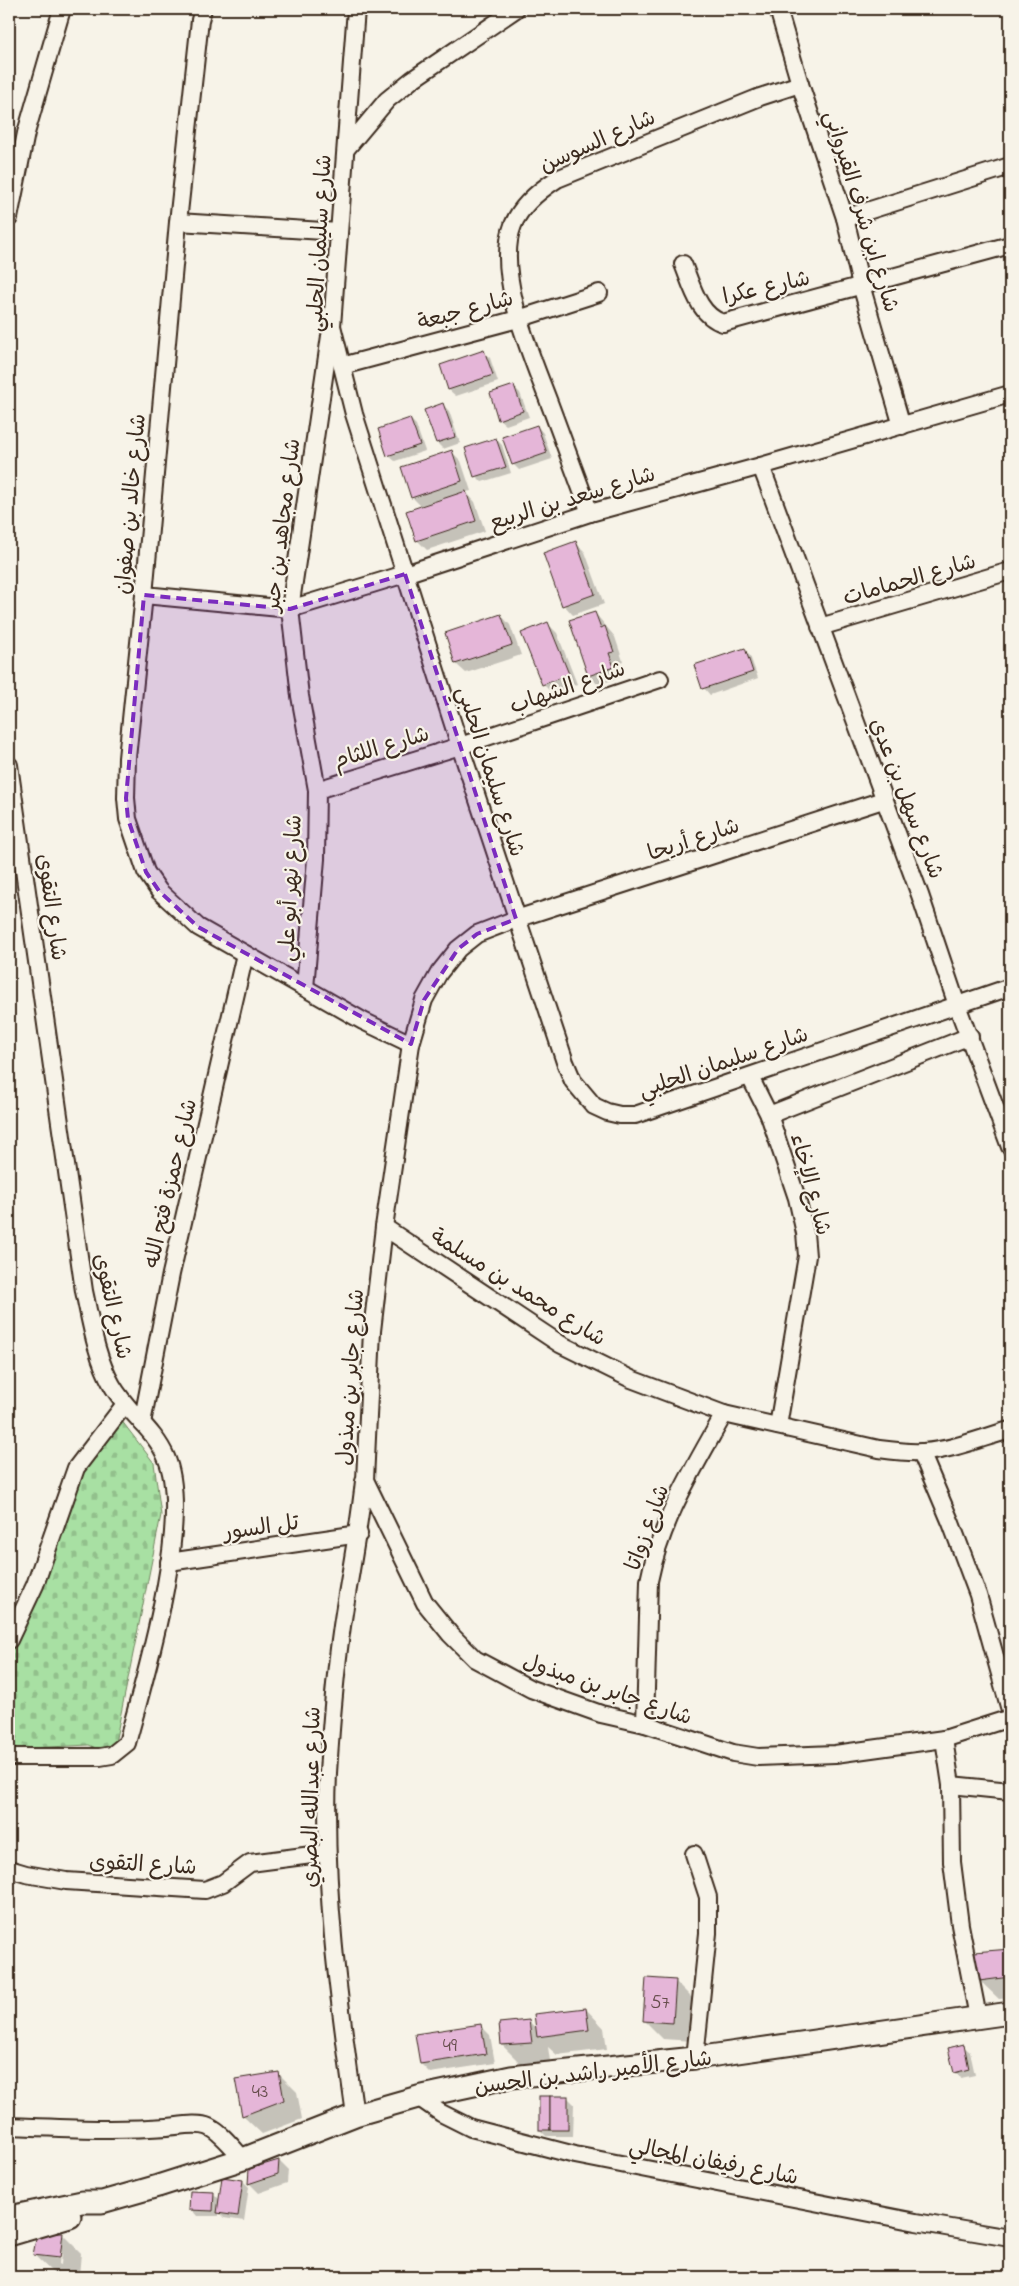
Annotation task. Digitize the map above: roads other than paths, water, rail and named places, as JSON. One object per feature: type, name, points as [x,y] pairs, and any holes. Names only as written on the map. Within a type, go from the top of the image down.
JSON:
[{"type":"street","points":[[9,218],[26,132],[62,9]]},
{"type":"street","name":"شارع خالد بن صفوان","points":[[203,9],[200,20],[178,222],[127,758],[126,798],[128,819],[146,872],[159,891],[198,927],[363,1021],[411,1044]]},
{"type":"street","name":"شارع سليمان الحلبي","points":[[356,9],[332,326],[354,414],[405,574],[516,919],[573,1081],[594,1106],[614,1114],[635,1115],[1010,987]]},
{"type":"street","points":[[346,149],[387,100],[516,9]]},
{"type":"street","name":"شارع ابن شرف القيرواني","points":[[778,9],[800,84],[845,218],[862,286],[902,426]]},
{"type":"street","name":"شارع السوسن","points":[[590,512],[518,319],[510,280],[508,245],[513,225],[523,208],[557,179],[760,96],[800,84]]},
{"type":"street","points":[[845,218],[1010,166]]},
{"type":"street","points":[[178,222],[339,232]]},
{"type":"street","name":"شارع عكرا","points":[[683,264],[703,309],[712,320],[723,323],[1010,245]]},
{"type":"street","name":"شارع جبعة","points":[[342,366],[518,319],[599,293]]},
{"type":"street","name":"شارع مجاهد بن جبر","points":[[316,790],[300,696],[290,609],[332,326]]},
{"type":"street","name":"شارع سعد بن الربيع","points":[[144,595],[290,609],[405,574],[590,512],[761,466],[1010,394]]},
{"type":"street","name":"شارع سهل بن عدي","points":[[761,466],[883,800],[920,895],[957,1005],[1010,1147]]},
{"type":"street","name":"شارع الحمامات","points":[[820,627],[1010,572]]},
{"type":"street","name":"شارع الشهاب","points":[[460,746],[660,679]]},
{"type":"street","name":"شارع اللثام","points":[[316,790],[460,746]]},
{"type":"street","name":"شارع التقوى","points":[[9,771],[84,1291],[102,1364],[112,1386],[125,1404],[160,1444],[168,1460],[173,1484],[174,1504],[169,1562],[159,1616],[127,1743],[112,1755],[100,1757],[9,1757]]},
{"type":"street","name":"شارع نهر أبو علي","points":[[305,988],[316,858],[316,790]]},
{"type":"street","name":"شارع أريحا","points":[[516,919],[883,800]]},
{"type":"street","name":"شارع جابر بن مبذول","points":[[516,919],[477,934],[458,948],[439,973],[424,1000],[411,1044],[384,1227],[372,1340],[364,1480],[425,1603],[450,1634],[475,1659],[531,1689],[601,1714],[645,1724],[732,1753],[758,1757],[835,1754],[944,1739],[1010,1718]]},
{"type":"street","name":"شارع حمزة فتح الله","points":[[142,1423],[170,1274],[245,954]]},
{"type":"street","points":[[769,1115],[970,1036]]},
{"type":"street","name":"شارع الإخاء","points":[[750,1077],[769,1115],[797,1198],[805,1233],[807,1256],[778,1426]]},
{"type":"street","name":"شارع محمد بن مسلمة","points":[[384,1227],[560,1344],[631,1379],[724,1414],[879,1450],[921,1452],[949,1448],[1010,1430]]},
{"type":"street","points":[[9,1640],[35,1585],[76,1468],[125,1404]]},
{"type":"street","name":"شارع زواتا","points":[[645,1724],[649,1581],[653,1559],[680,1492],[724,1414]]},
{"type":"street","points":[[921,1452],[951,1523],[978,1595],[1010,1710]]},
{"type":"street","name":"شارع عبدالله البصري","points":[[355,2115],[338,1988],[327,1853],[328,1773],[333,1704],[342,1627],[359,1534],[364,1480]]},
{"type":"street","name":"تل السور","points":[[169,1562],[359,1534]]},
{"type":"street","points":[[944,1739],[951,1786],[952,1862],[960,1925],[978,2017]]},
{"type":"street","points":[[951,1786],[1010,1791]]},
{"type":"street","name":"شارع التقوى","points":[[9,1869],[66,1881],[205,1890],[223,1883],[250,1863],[327,1853]]},
{"type":"street","points":[[694,1854],[708,1897],[708,1924],[696,2058]]},
{"type":"street","name":"شارع الأمير راشد بن الحسن","points":[[9,2217],[82,2202],[102,2202],[243,2158],[355,2115],[418,2097],[511,2077],[696,2058],[1010,2013]]},
{"type":"street","name":"شارع رفيفان المجالي","points":[[418,2097],[441,2114],[471,2128],[575,2155],[916,2222],[1010,2238]]},
{"type":"street","points":[[9,2126],[90,2129],[143,2129],[192,2125],[208,2127],[225,2140],[243,2158]]},
{"type":"street","name":"شارع الأمير راشد بن الحسن","points":[[9,2235],[86,2212],[102,2202]]}]
